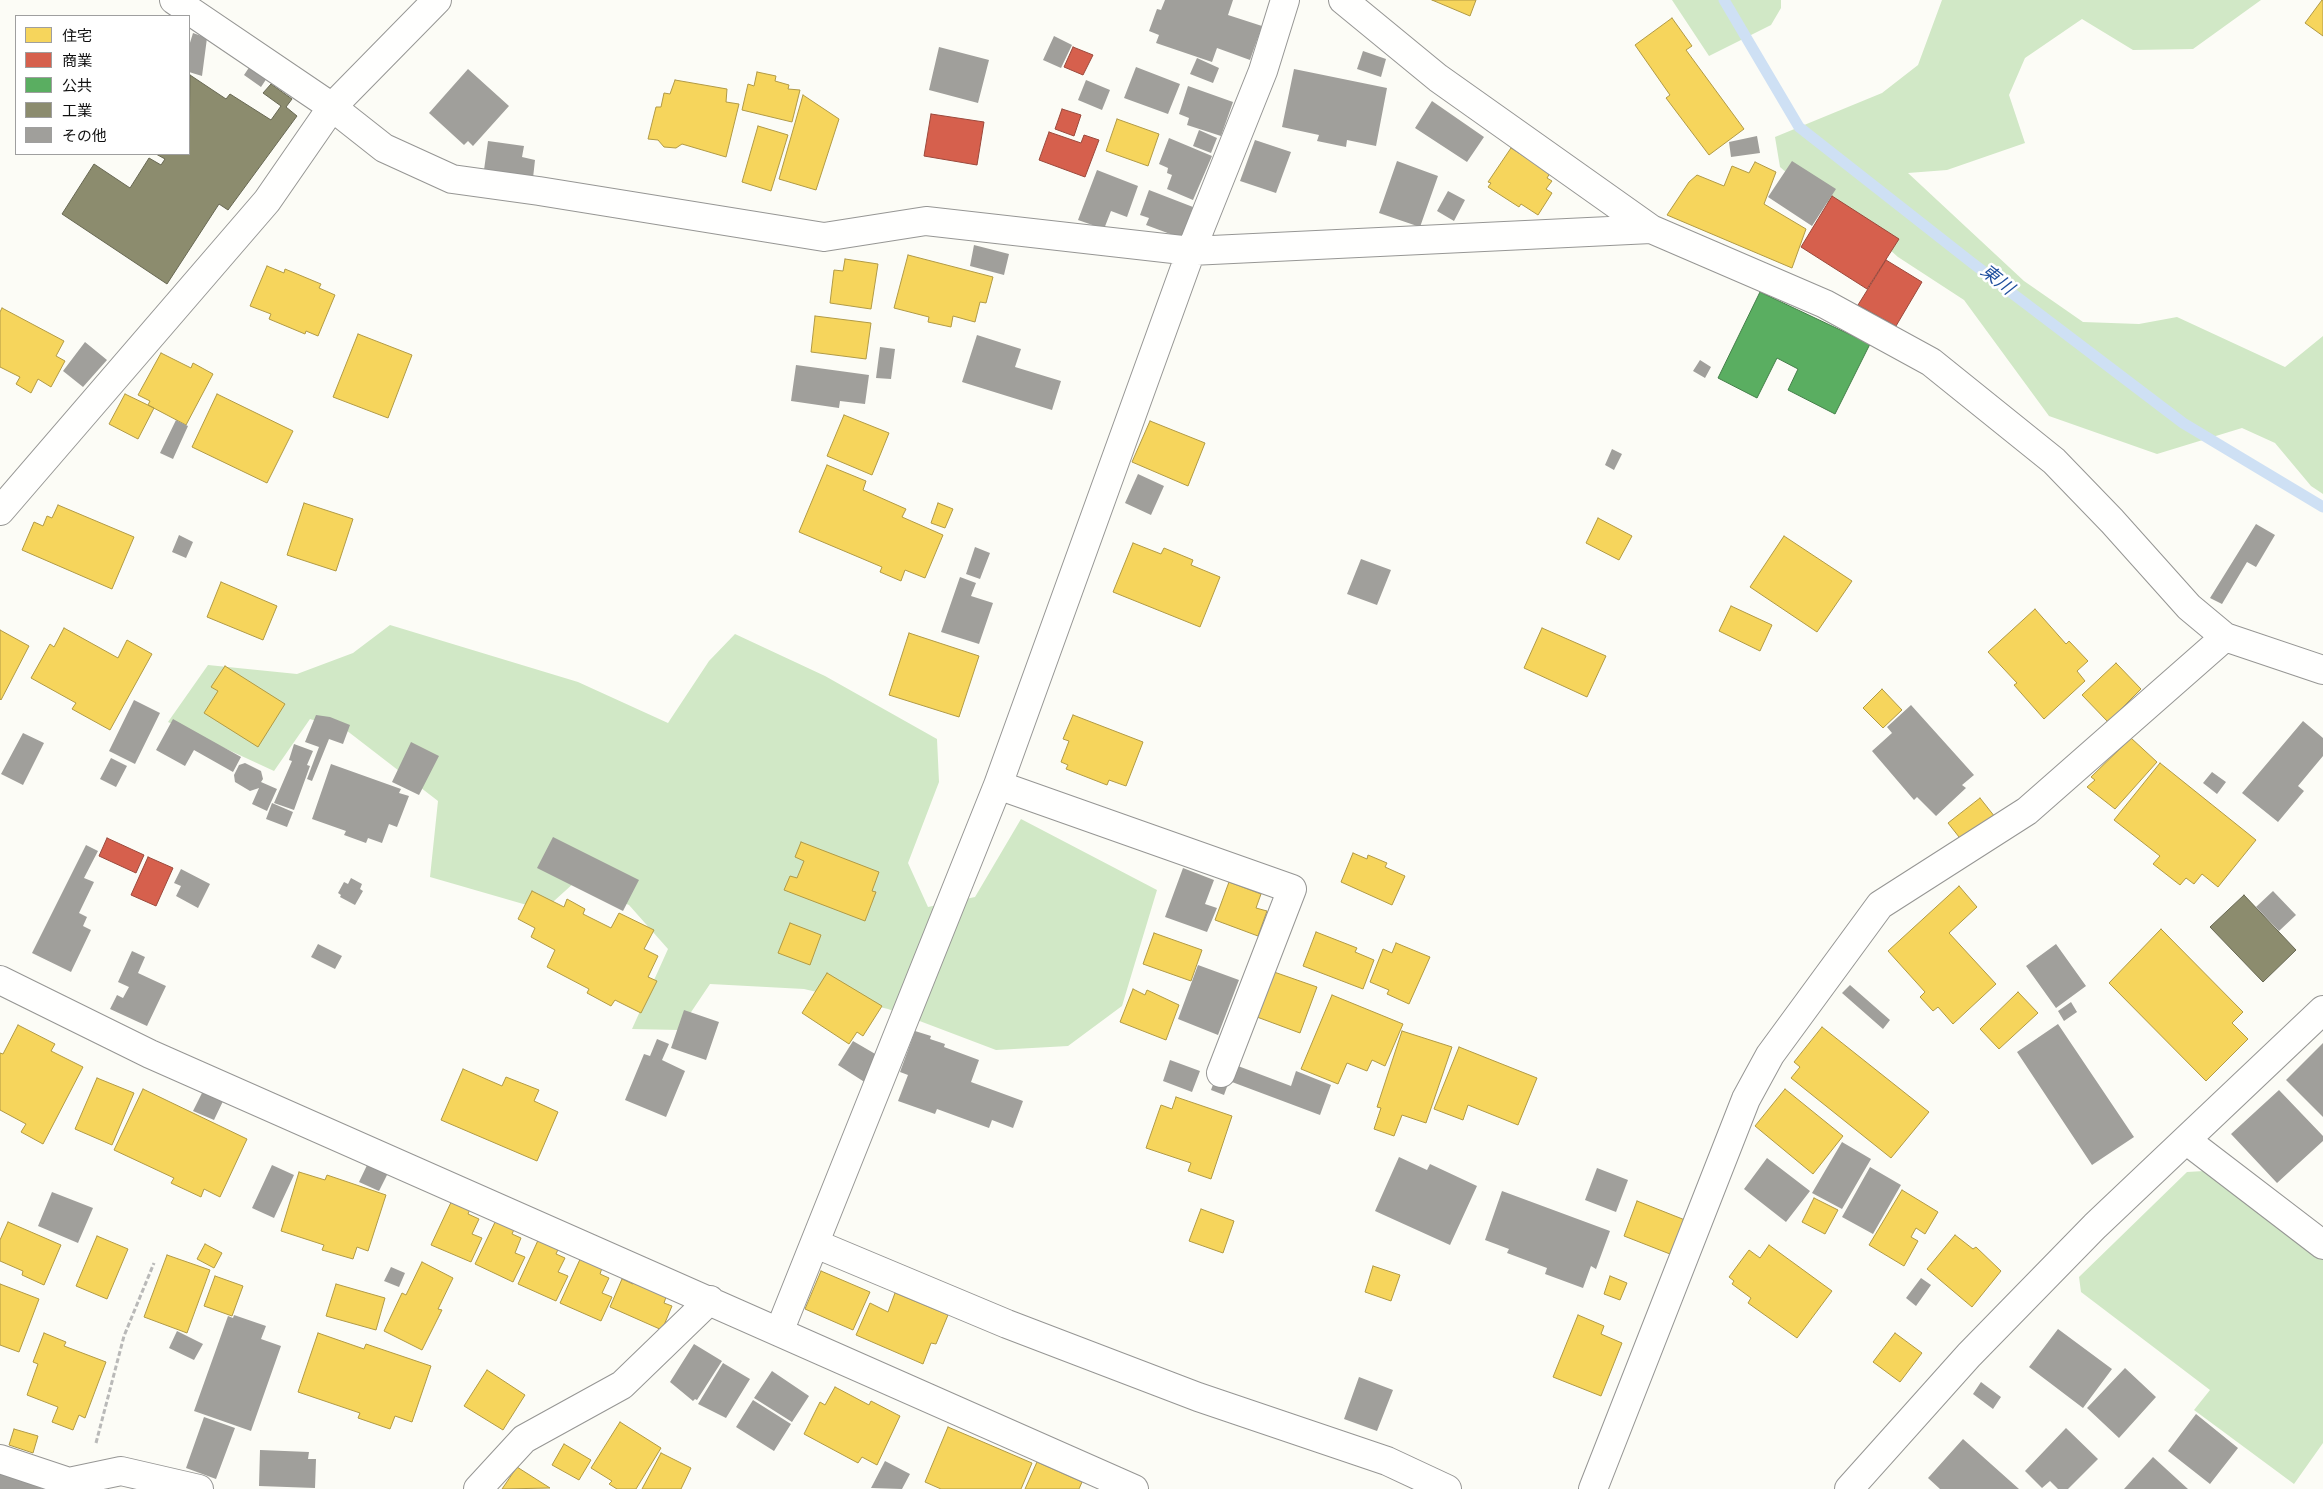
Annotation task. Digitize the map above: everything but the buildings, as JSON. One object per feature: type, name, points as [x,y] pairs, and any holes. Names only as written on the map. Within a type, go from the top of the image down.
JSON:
[{"type":"street","points":[[174,0],[332,107],[384,148],[452,179],[539,191],[824,237],[926,221],[1191,251],[1651,229]]},
{"type":"street","points":[[0,511],[267,201],[332,107],[437,0]]},
{"type":"street","points":[[779,1332],[816,1244],[998,785],[1191,251],[1263,71],[1285,0]]},
{"type":"street","points":[[1343,0],[1438,78],[1651,229],[1825,304],[1931,362],[2054,461],[2112,521],[2189,607],[2225,637],[2323,670]]},
{"type":"street","points":[[1593,1489],[1746,1099],[1770,1055],[1880,905],[2027,811],[2225,637]]},
{"type":"street","points":[[998,785],[1292,889],[1221,1074]]},
{"type":"street","points":[[0,980],[150,1054],[710,1300],[1120,1486]]},
{"type":"street","points":[[1849,1489],[1976,1348],[2095,1226],[2323,1010]]},
{"type":"street","points":[[2186,1140],[2323,1245]]},
{"type":"street","points":[[816,1244],[1016,1327],[1198,1397],[1387,1461],[1448,1489]]},
{"type":"street","points":[[478,1489],[524,1439],[622,1384],[710,1300]]},
{"type":"street","points":[[0,1458],[69,1482],[121,1472],[199,1489]]},
{"type":"path","points":[[88,1478],[124,1336],[154,1264]]},
{"type":"green space","points":[[1672,0],[1781,0],[1781,8],[1771,25],[1709,56]]},
{"type":"green space","points":[[1942,0],[2261,0],[2193,49],[2133,50],[2082,19],[2025,58],[2009,95],[2025,143],[1947,170],[1908,173],[2024,281],[2083,322],[2139,324],[2177,317],[2285,367],[2323,336],[2323,494],[2311,486],[2275,443],[2242,428],[2157,454],[2049,416],[1964,300],[1898,257],[1863,226],[1808,191],[1780,167],[1775,137],[1882,93],[1918,65]]},
{"type":"green space","points":[[390,625],[578,682],[668,723],[709,661],[735,634],[825,676],[937,739],[939,782],[908,863],[928,907],[975,897],[1021,819],[1157,890],[1122,1006],[1068,1046],[996,1050],[888,1009],[804,989],[710,984],[679,1030],[632,1029],[668,949],[629,905],[575,882],[544,910],[430,877],[438,801],[346,730],[310,719],[274,771],[168,722],[208,665],[297,674],[353,653]]},
{"type":"green space","points":[[2204,1171],[2323,1258],[2323,1443],[2294,1484],[2194,1410],[2210,1390],[2081,1292],[2079,1277],[2187,1172]]},
{"type":"waterway","name":"東川","points":[[1724,0],[1799,127],[1971,262],[2183,423],[2323,507]]}]
